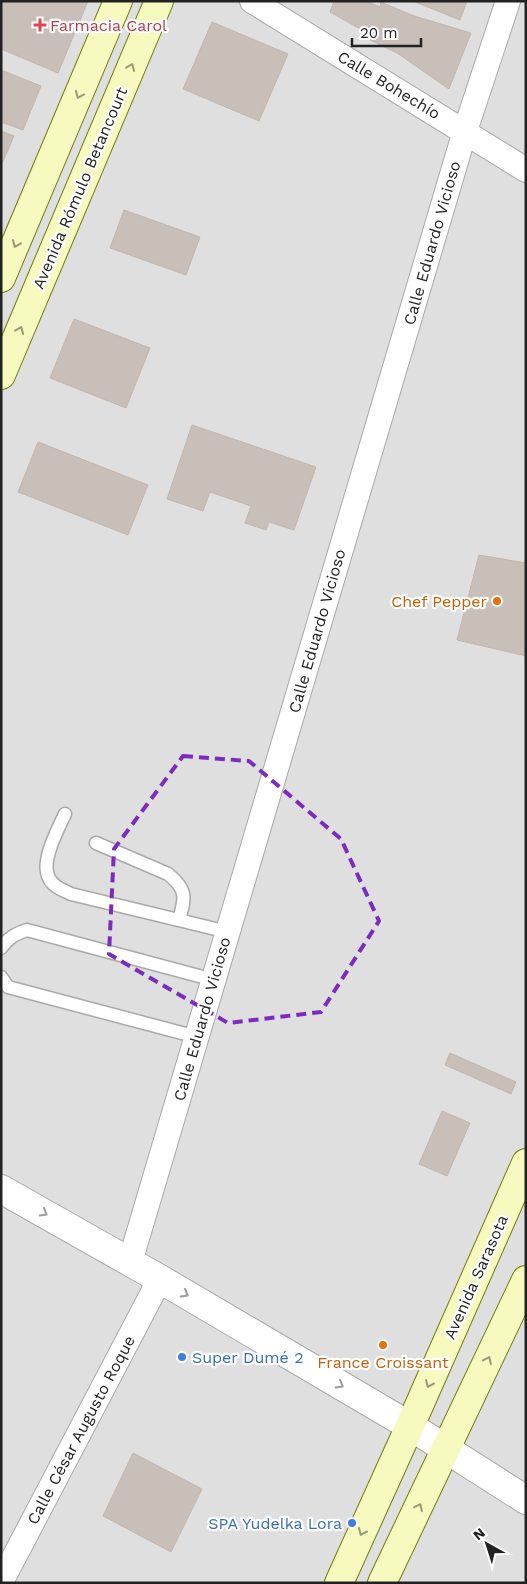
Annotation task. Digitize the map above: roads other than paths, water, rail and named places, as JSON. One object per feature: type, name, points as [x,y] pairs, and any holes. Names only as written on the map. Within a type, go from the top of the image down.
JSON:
[{"type":"main road","points":[[1,278],[118,1]]},
{"type":"main road","name":"Avenida Rómulo Betancourt","points":[[1,375],[159,1]]},
{"type":"main road","name":"Avenida Sarasota","points":[[339,1583],[526,1163]]},
{"type":"main road","points":[[382,1583],[526,1280]]},
{"type":"street","name":"Calle Bohechío","points":[[252,1],[526,170]]},
{"type":"street","name":"Calle Eduardo Vicioso","points":[[130,1262],[465,131],[508,1]]},
{"type":"street","points":[[1,1189],[160,1279],[410,1426],[446,1451],[526,1500]]},
{"type":"street","name":"Calle César Augusto Roque","points":[[1,1582],[160,1279]]},
{"type":"lane","points":[[64,814],[47,861],[48,878],[55,886],[71,894],[228,932]]},
{"type":"lane","points":[[96,842],[168,874],[176,880],[183,890],[185,898],[179,920]]},
{"type":"lane","points":[[1,948],[8,939],[17,933],[27,930],[214,980]]},
{"type":"lane","points":[[1,977],[8,986],[197,1037]]},
{"type":"place","name":"Farmacia Carol","points":[[40,25]]},
{"type":"place","name":"Chef Pepper","points":[[497,601]]},
{"type":"place","name":"France Croissant","points":[[383,1345]]},
{"type":"place","name":"Super Dumé 2","points":[[182,1357]]},
{"type":"place","name":"SPA Yudelka Lora","points":[[352,1523]]}]
